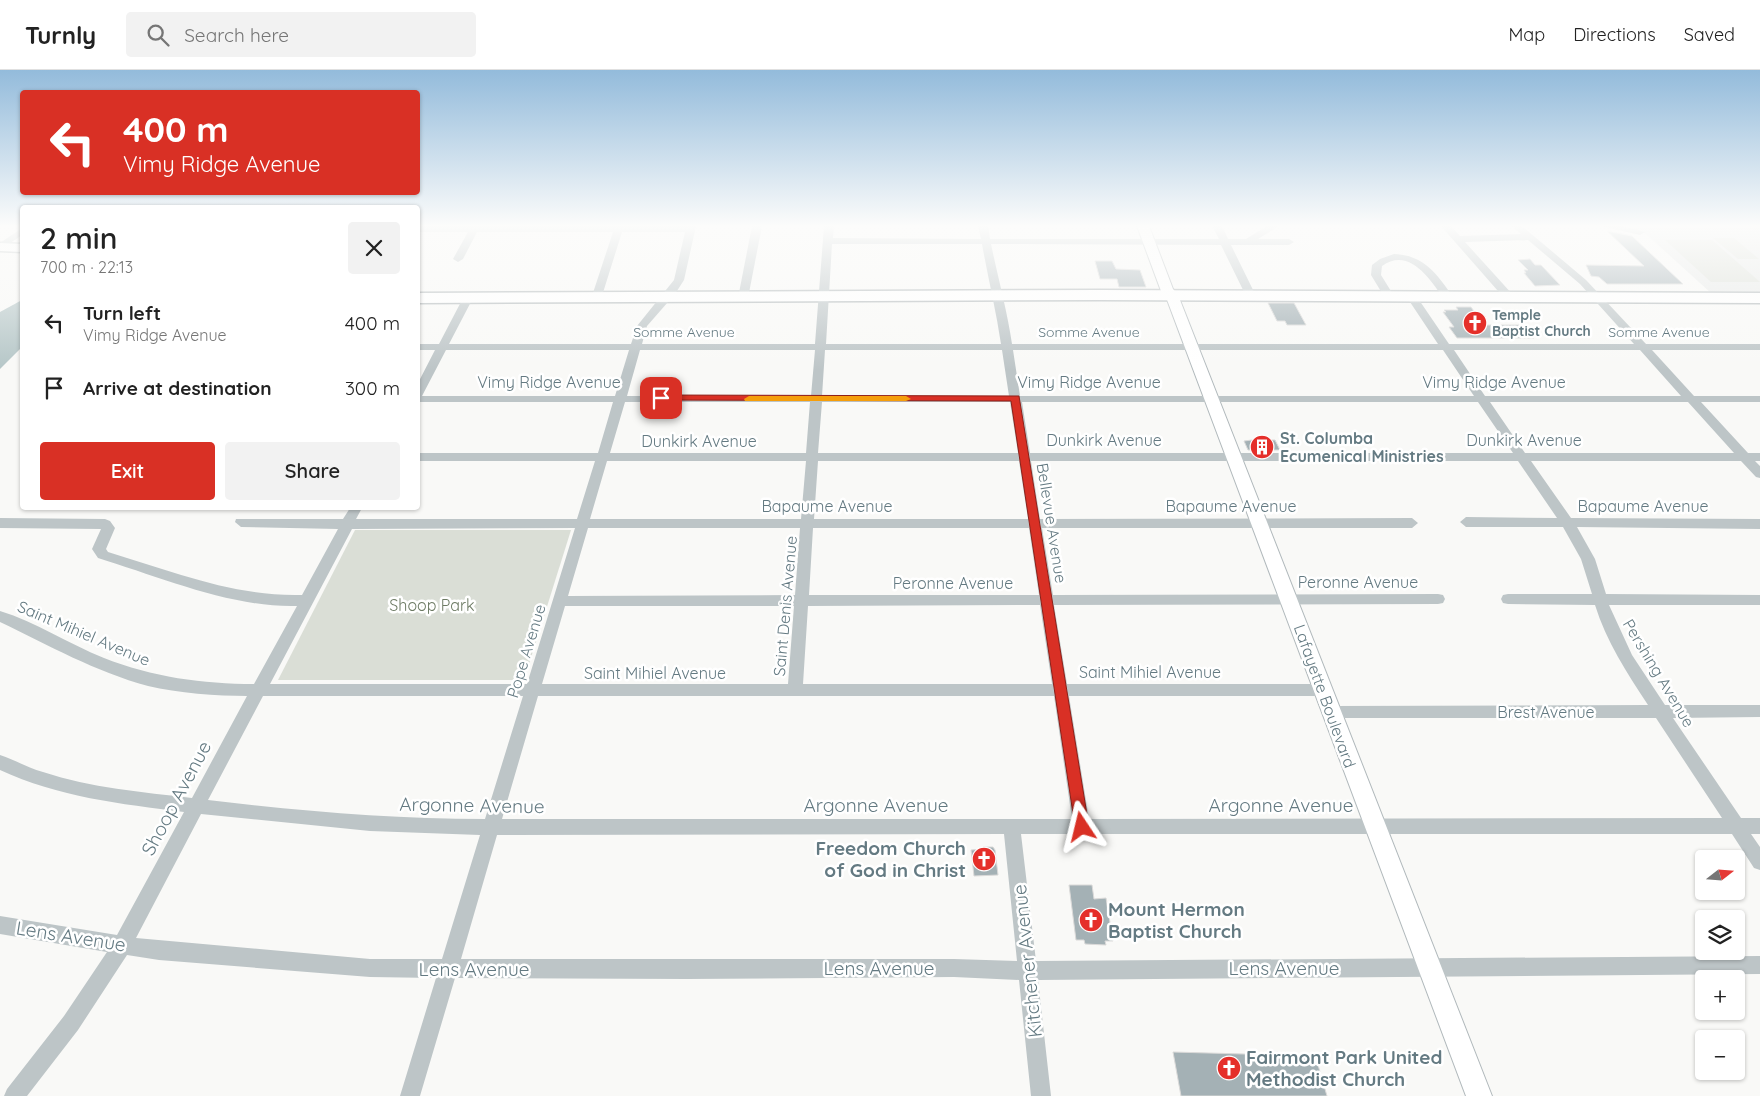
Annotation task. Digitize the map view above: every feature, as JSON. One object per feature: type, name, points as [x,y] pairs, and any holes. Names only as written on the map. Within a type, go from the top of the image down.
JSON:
[{"type":"highway","points":[[420,298],[1411,296],[1760,298]]},
{"type":"main road","name":"Lafayette Boulevard","points":[[1162,274],[1167,291],[1172,296],[1235,456],[1479,1096]]},
{"type":"street","points":[[596,299],[604,274]]},
{"type":"street","name":"Pope Avenue","points":[[410,1096],[642,326],[657,306],[666,299],[680,274]]},
{"type":"street","points":[[743,298],[748,274]]},
{"type":"street","name":"Saint Denis Avenue","points":[[795,690],[826,274]]},
{"type":"street","name":"Bellevue Avenue","points":[[992,274],[1000,307],[1016,398],[1059,689],[1082,827]]},
{"type":"street","points":[[1240,274],[1251,296]]},
{"type":"street","points":[[1376,274],[1389,296]]},
{"type":"street","points":[[1431,274],[1448,297]]},
{"type":"street","points":[[1489,274],[1509,297]]},
{"type":"street","points":[[1575,274],[1760,474]]},
{"type":"street","name":"Pershing Avenue","points":[[1411,296],[1567,523],[1588,559],[1611,629],[1626,659],[1760,862]]},
{"type":"street","points":[[420,389],[468,298]]},
{"type":"street","name":"Somme Avenue","points":[[420,347],[1760,347]]},
{"type":"street","name":"Vimy Ridge Avenue","points":[[420,398],[1760,399]]},
{"type":"street","name":"Dunkirk Avenue","points":[[420,457],[1760,457]]},
{"type":"street","name":"Shoop Avenue","points":[[14,1096],[71,1026],[95,992],[355,510]]},
{"type":"street","name":"Bapaume Avenue","points":[[241,522],[348,524],[1412,523]]},
{"type":"street","name":"Bapaume Avenue","points":[[1466,522],[1760,524]]},
{"type":"street","points":[[0,523],[107,525],[108,528],[99,545],[103,555],[242,597],[279,601],[306,600]]},
{"type":"street","points":[[1508,599],[1760,600]]},
{"type":"street","name":"Peronne Avenue","points":[[559,601],[1438,600]]},
{"type":"street","name":"Saint Mihiel Avenue","points":[[0,616],[98,662],[149,680],[198,688],[532,691],[1323,690]]},
{"type":"street","name":"Brest Avenue","points":[[1331,712],[1760,711]]},
{"type":"street","name":"Argonne Avenue","points":[[0,762],[40,780],[66,787],[290,819],[365,824],[490,827],[1760,826]]},
{"type":"street","name":"Kitchener Avenue","points":[[1012,826],[1041,1096]]},
{"type":"street","name":"Lens Avenue","points":[[0,925],[159,951],[370,968],[687,970],[839,968],[1028,971],[1429,966],[1760,966]]},
{"type":"shaded area","points":[[1690,274],[1760,274],[1760,293],[1711,293]]},
{"type":"shaded area","points":[[20,301],[20,349],[0,369],[0,312]]},
{"type":"green space","points":[[1702,274],[1751,274],[1760,282],[1711,282]]},
{"type":"green space","name":"Shoop Park","points":[[355,530],[571,530],[524,680],[278,680]]},
{"type":"building","points":[[1099,274],[1141,274],[1146,287],[1119,287],[1117,279],[1100,279]]},
{"type":"building","points":[[1525,274],[1549,274],[1560,285],[1535,286]]},
{"type":"building","points":[[1590,274],[1672,274],[1683,284],[1607,284],[1599,277],[1591,276]]},
{"type":"building","points":[[1268,303],[1294,303],[1306,325],[1287,325],[1285,321],[1277,321]]},
{"type":"building","name":"Temple Baptist Church","points":[[1456,307],[1471,307],[1484,325],[1524,325],[1534,338],[1457,338],[1449,327],[1454,327],[1443,312],[1446,312],[1444,310],[1458,310]]},
{"type":"building","name":"St. Columba Ecumenical Ministries","points":[[1275,440],[1280,450],[1248,450],[1244,441]]},
{"type":"building","name":"Freedom Church of God in Christ","points":[[983,847],[993,847],[995,850],[998,875],[974,876],[971,850],[983,849]]},
{"type":"building","name":"Mount Hermon Baptist Church","points":[[1069,885],[1092,885],[1094,899],[1106,898],[1113,941],[1105,941],[1106,945],[1085,944],[1084,940],[1076,940]]},
{"type":"building","name":"Fairmont Park United Methodist Church","points":[[1173,1052],[1279,1055],[1280,1058],[1316,1058],[1327,1096],[1181,1096]]},
{"type":"slow traffic","points":[[749,399],[906,399]]},
{"type":"place","name":"Temple Baptist Church","points":[[1475,323]]},
{"type":"place","name":"St. Columba Ecumenical Ministries","points":[[1262,447]]},
{"type":"place","name":"Freedom Church of God in Christ","points":[[984,859]]},
{"type":"place","name":"Mount Hermon Baptist Church","points":[[1091,920]]},
{"type":"place","name":"Fairmont Park United Methodist Church","points":[[1229,1068]]},
{"type":"route","points":[[661,398],[1016,398],[1059,689],[1082,827]]}]
